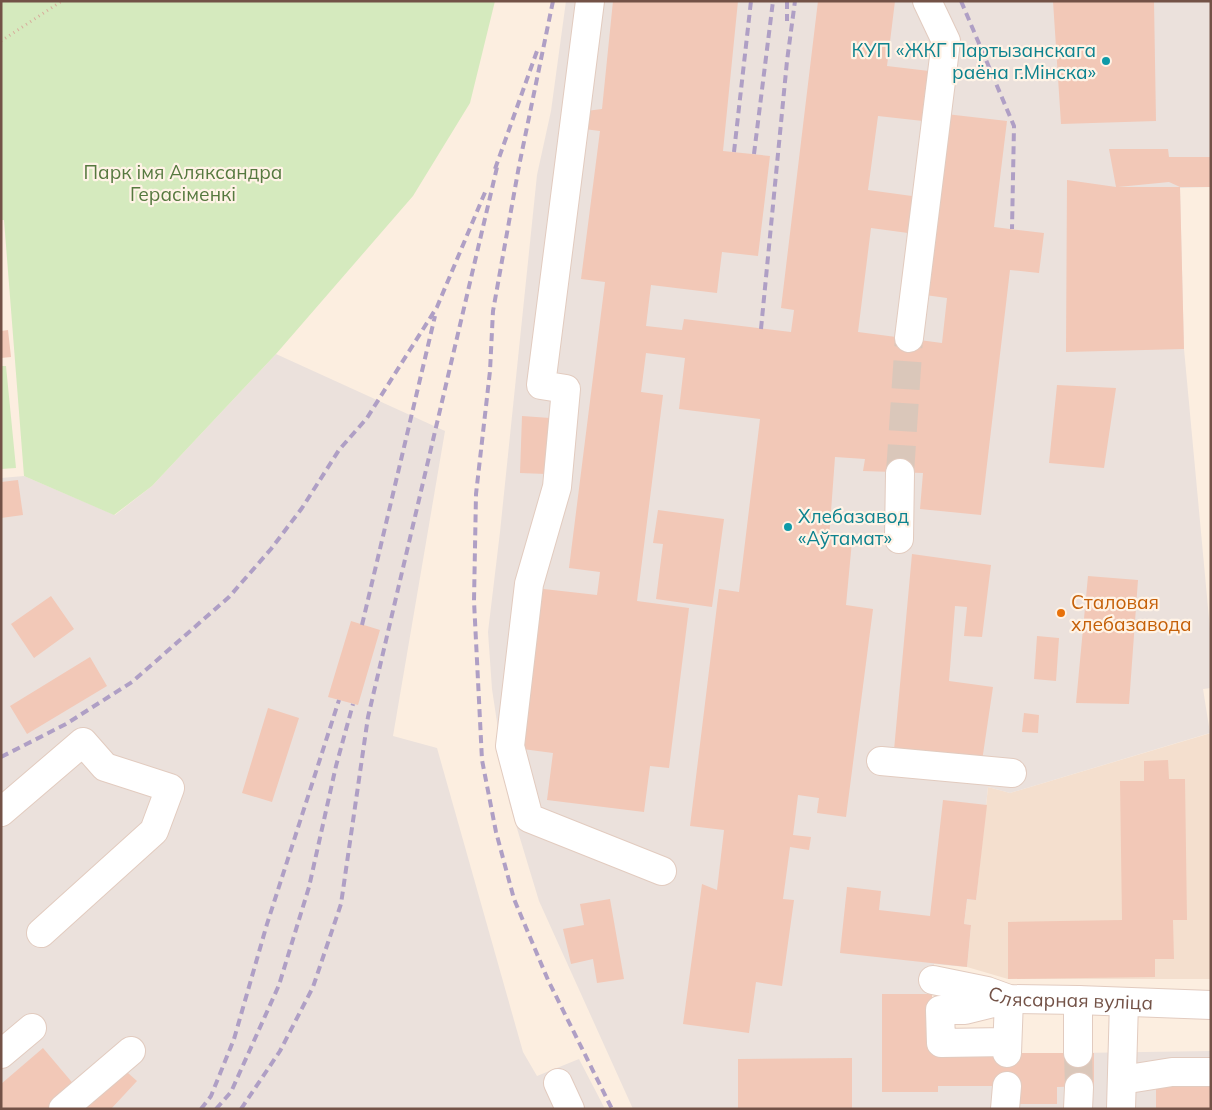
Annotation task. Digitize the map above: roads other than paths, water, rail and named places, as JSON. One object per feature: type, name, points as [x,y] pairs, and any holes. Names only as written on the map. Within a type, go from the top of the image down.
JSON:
[{"type":"street","points":[[590,1],[542,385],[566,388],[557,487],[529,584],[510,746],[529,818],[662,871]]},
{"type":"street","points":[[909,338],[946,41],[927,1]]},
{"type":"street","points":[[899,539],[900,473]]},
{"type":"street","points":[[1,812],[83,742],[105,767],[170,788],[154,831],[41,933]]},
{"type":"street","points":[[881,761],[1012,773]]},
{"type":"street","name":"Слясарная вуліца","points":[[933,980],[1009,999],[1211,1005]]},
{"type":"street","points":[[1009,999],[1007,1048],[941,1043],[940,1010],[965,1010],[1009,999]]},
{"type":"street","points":[[1078,1000],[1078,1053]]},
{"type":"street","points":[[1121,1109],[1124,1002]]},
{"type":"street","points":[[1,1054],[32,1028]]},
{"type":"street","points":[[63,1109],[131,1051]]},
{"type":"street","points":[[1122,1080],[1172,1072],[1211,1072]]},
{"type":"street","points":[[558,1083],[570,1109]]},
{"type":"tunnel","points":[[900,473],[909,338]]},
{"type":"tunnel","points":[[1078,1053],[1079,1087]]},
{"type":"railway","points":[[553,1],[519,166],[493,311],[490,371],[476,494],[474,601],[482,760],[496,832],[514,899],[548,980],[612,1109]]},
{"type":"railway","points":[[734,152],[751,1]]},
{"type":"railway","points":[[754,154],[773,1]]},
{"type":"railway","points":[[787,1],[787,21]]},
{"type":"railway","points":[[761,329],[787,61],[795,1]]},
{"type":"railway","points":[[961,1],[1014,126],[1012,229]]},
{"type":"railway","points":[[495,169],[537,51]]},
{"type":"railway","points":[[241,1109],[280,1051],[313,987],[341,904],[368,717],[498,163]]},
{"type":"railway","points":[[1,757],[66,724],[132,682],[229,597],[271,549],[302,508],[339,450],[367,418],[437,307],[486,190]]},
{"type":"railway","points":[[362,625],[435,316]]},
{"type":"railway","points":[[201,1109],[211,1096],[234,1039],[267,924],[339,700]]},
{"type":"railway","points":[[216,1109],[231,1092],[279,985],[309,887],[336,766],[353,704]]},
{"type":"place","name":"КУП «ЖКГ Партызанскага раёна г.Мінска»","points":[[1106,61]]},
{"type":"place","name":"Хлебазавод «Аўтамат»","points":[[788,527]]},
{"type":"place","name":"Сталовая хлебазавода","points":[[1061,613]]},
{"type":"park label","name":"Парк імя Аляксандра Герасіменкі","points":[[183,183]]}]
